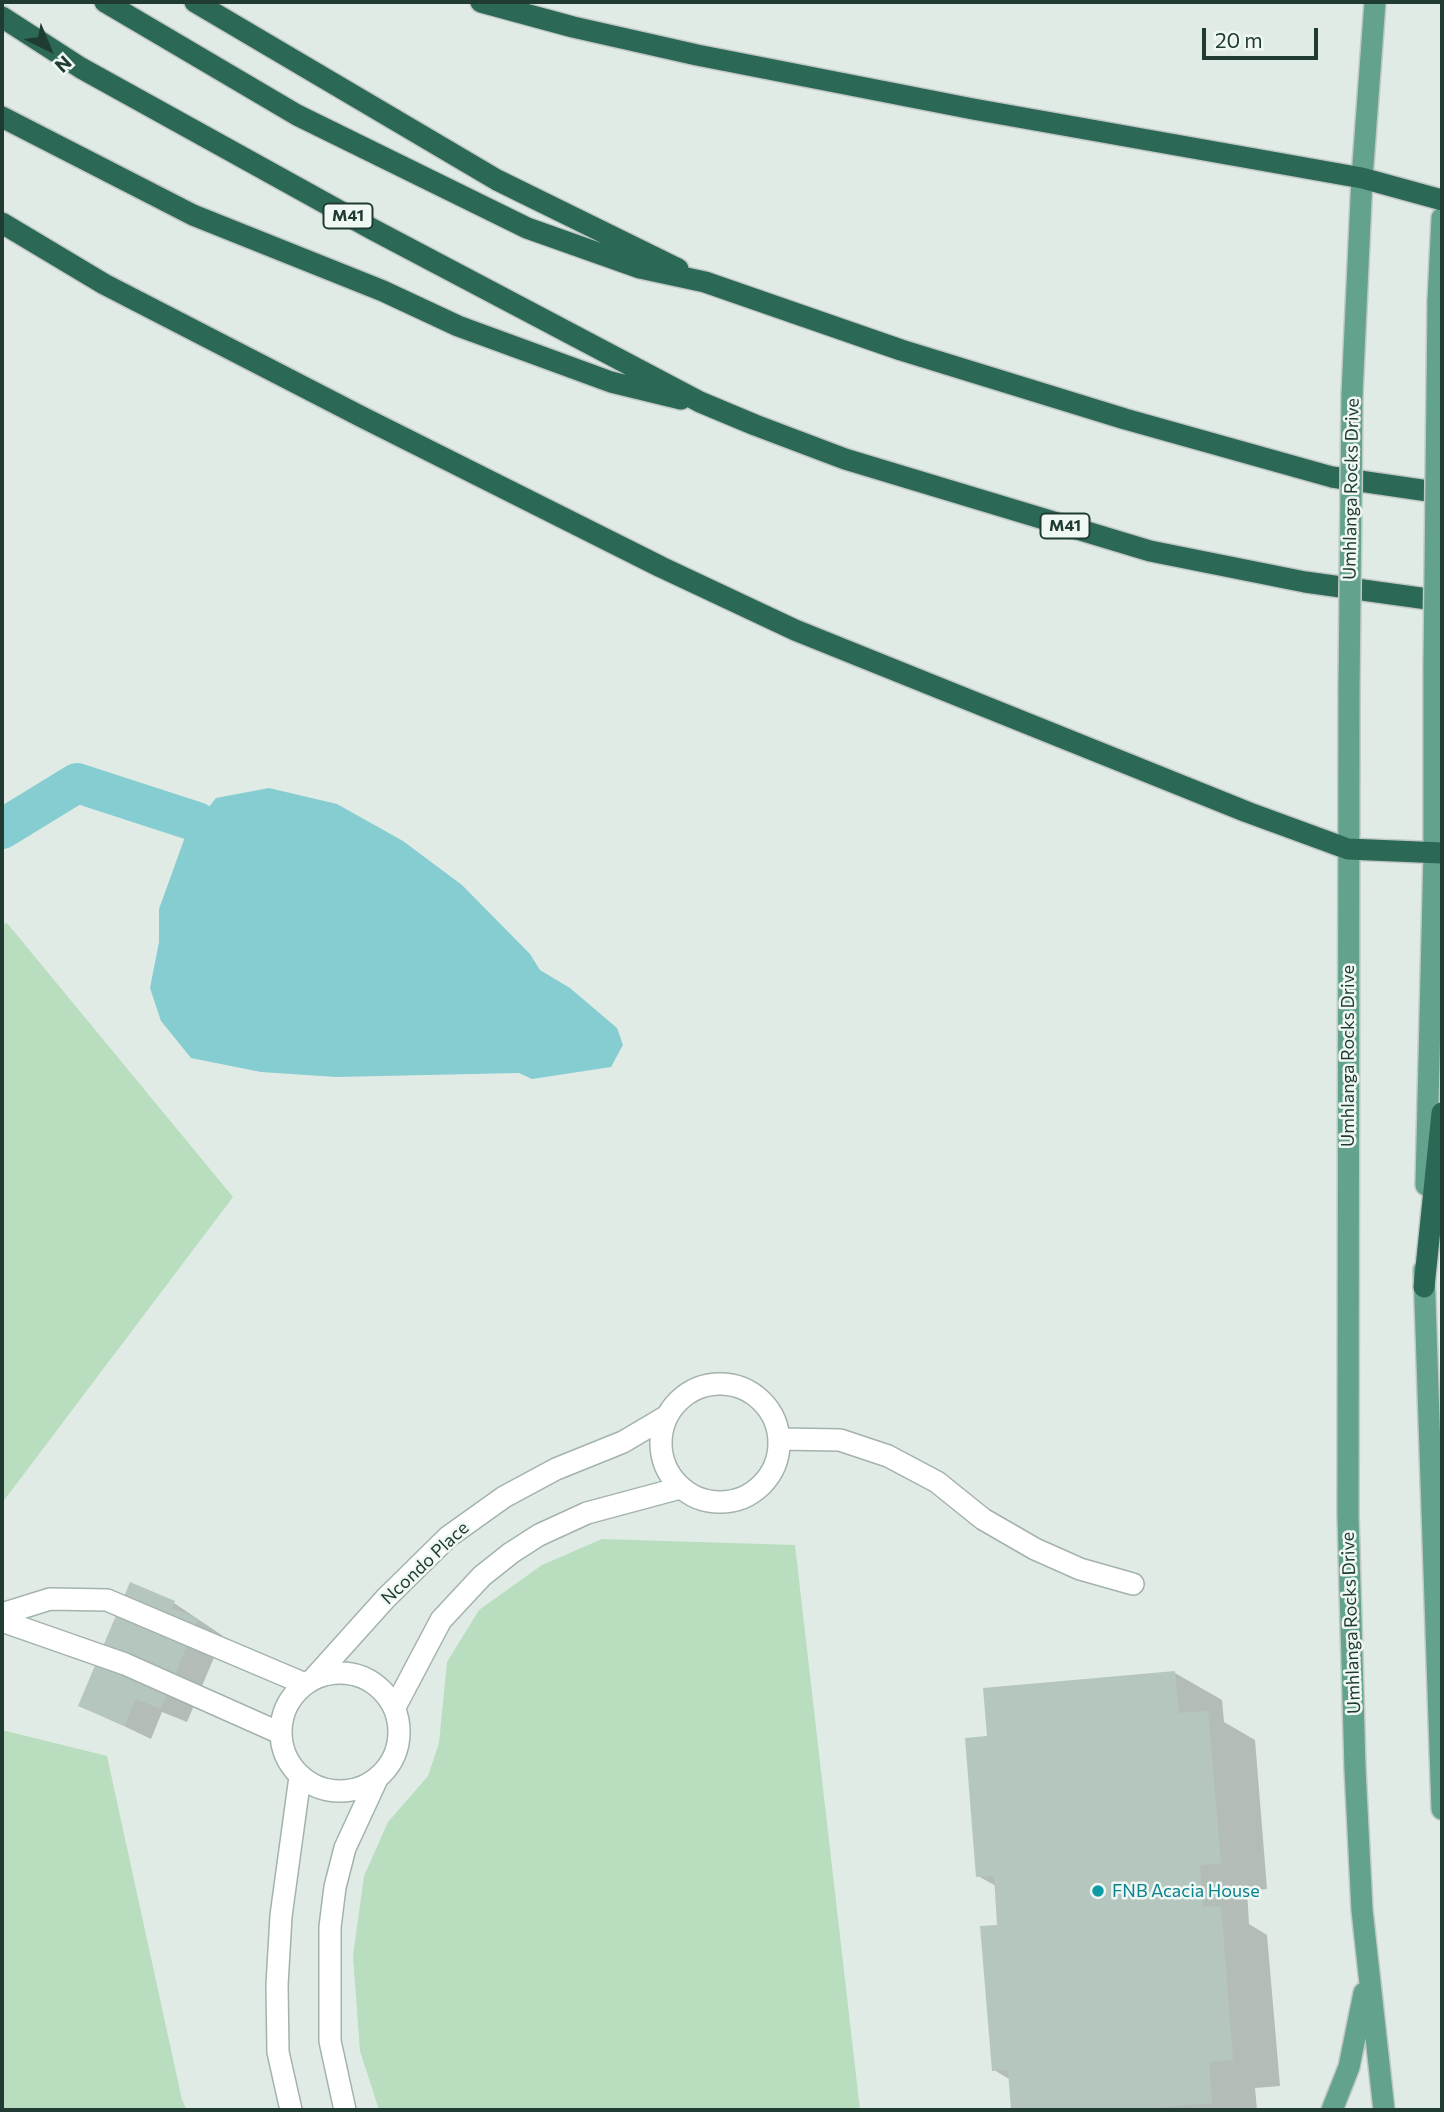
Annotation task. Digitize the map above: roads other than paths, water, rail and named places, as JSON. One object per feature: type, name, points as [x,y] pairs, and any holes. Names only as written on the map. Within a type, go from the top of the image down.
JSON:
[{"type":"highway","points":[[105,2],[297,115],[527,228],[640,268],[705,282],[901,350],[1138,423],[1332,477],[1442,493]]},
{"type":"highway","points":[[195,2],[498,180],[705,282]]},
{"type":"highway","points":[[481,2],[573,27],[710,58],[973,109],[1362,178],[1442,200]]},
{"type":"highway","name":"M41","points":[[2,17],[81,68],[184,127],[700,402],[845,459],[1150,551],[1305,582],[1442,601]]},
{"type":"highway","points":[[2,117],[192,215],[383,290],[458,326],[611,382],[656,395],[700,402]]},
{"type":"highway","points":[[2,223],[104,284],[350,411],[661,567],[795,630],[1247,812],[1348,849],[1438,853]]},
{"type":"highway","points":[[1424,1287],[1442,1112]]},
{"type":"main road","name":"Umhlanga Rocks Drive","points":[[1374,2],[1362,178],[1352,409],[1348,774],[1348,1515],[1355,1769],[1368,1967],[1384,2110]]},
{"type":"main road","points":[[1442,218],[1438,301],[1433,773],[1438,853],[1424,1287],[1442,1809]]},
{"type":"main road","points":[[1332,2110],[1356,2041],[1368,1967]]},
{"type":"lane","name":"Ncondo Place","points":[[280,1733],[286,1706],[386,1598],[448,1536],[504,1497],[556,1469],[623,1442],[667,1416],[679,1400],[695,1389],[713,1384],[733,1384],[751,1391],[766,1404],[776,1420],[780,1439]]},
{"type":"lane","points":[[667,1416],[661,1434],[661,1454],[667,1472],[680,1488],[697,1499],[717,1503],[737,1501],[755,1492],[769,1478],[778,1459],[780,1439],[840,1440],[887,1456],[937,1482],[983,1519],[1035,1549],[1080,1569],[1133,1584]]},
{"type":"lane","points":[[395,1707],[441,1620],[459,1598],[501,1561],[539,1535],[587,1513],[680,1488]]},
{"type":"lane","points":[[2,1614],[50,1599],[107,1600],[310,1681],[333,1673],[361,1676],[384,1692],[395,1707],[400,1727],[398,1747],[390,1766],[376,1781],[345,1848],[335,1887],[330,1927],[330,2041],[345,2110]]},
{"type":"lane","points":[[2,1621],[125,1664],[280,1733],[287,1760],[300,1777],[317,1787],[337,1792],[357,1789],[376,1781]]},
{"type":"lane","points":[[290,2110],[278,2052],[277,1985],[281,1916],[300,1777]]},
{"type":"water","points":[[269,788],[337,804],[403,841],[462,885],[530,954],[540,970],[570,988],[617,1028],[623,1045],[611,1067],[532,1079],[519,1073],[336,1077],[261,1072],[191,1058],[161,1021],[150,988],[159,942],[159,909],[185,837],[216,798]]},
{"type":"waterway","points":[[2,829],[77,783],[197,822]]},
{"type":"place","name":"FNB Acacia House","points":[[1098,1891]]}]
